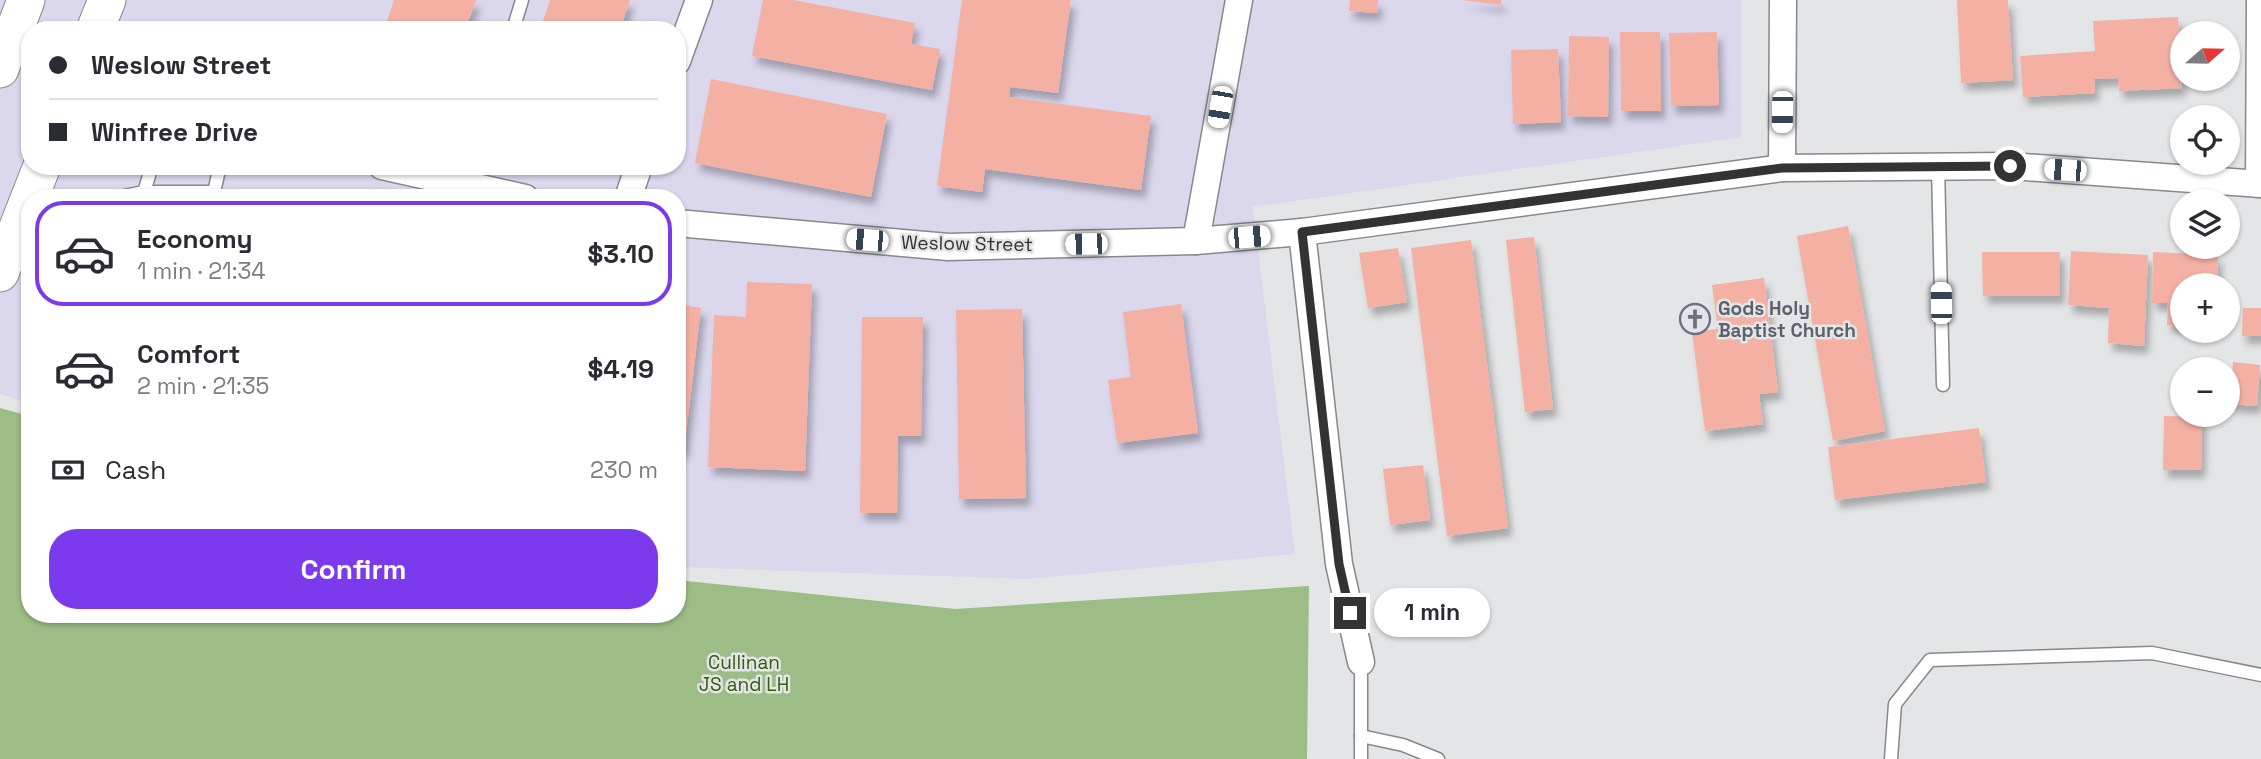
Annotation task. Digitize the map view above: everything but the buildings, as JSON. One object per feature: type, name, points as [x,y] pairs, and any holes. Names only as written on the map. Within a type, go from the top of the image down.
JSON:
[{"type":"main road","points":[[0,69],[26,0]]},
{"type":"main road","points":[[99,21],[107,0]]},
{"type":"main road","points":[[0,273],[21,225]]},
{"type":"street","points":[[686,36],[699,0]]},
{"type":"street","points":[[1196,242],[1240,0]]},
{"type":"street","points":[[1782,168],[1783,0]]},
{"type":"street","points":[[2260,0],[2260,184]]},
{"type":"street","name":"Weslow Street","points":[[686,224],[948,247],[1196,242],[1302,232],[1782,168],[2010,166],[2260,184]]},
{"type":"street","points":[[434,175],[495,189]]},
{"type":"street","points":[[1302,232],[1339,564],[1361,662]]},
{"type":"lane","points":[[516,21],[522,0]]},
{"type":"lane","points":[[1938,166],[1943,385]]},
{"type":"lane","points":[[1891,759],[1895,704],[1930,660],[2152,653],[2261,676]]},
{"type":"lane","points":[[1361,662],[1361,759]]},
{"type":"lane","points":[[1362,736],[1403,745],[1438,759]]},
{"type":"shaded area","points":[[0,0],[1741,0],[1741,137],[1253,207],[1295,554],[1027,579],[686,567],[686,189],[21,189],[21,400],[0,394]]},
{"type":"green space","name":"Cullinan JS and LH","points":[[0,408],[21,414],[21,623],[686,623],[686,581],[955,609],[1309,586],[1307,759],[0,759]]},
{"type":"place","name":"Gods Holy Baptist Church","points":[[1695,319]]},
{"type":"route","points":[[1350,613],[1339,564],[1302,232],[1782,168],[2010,166]]}]
